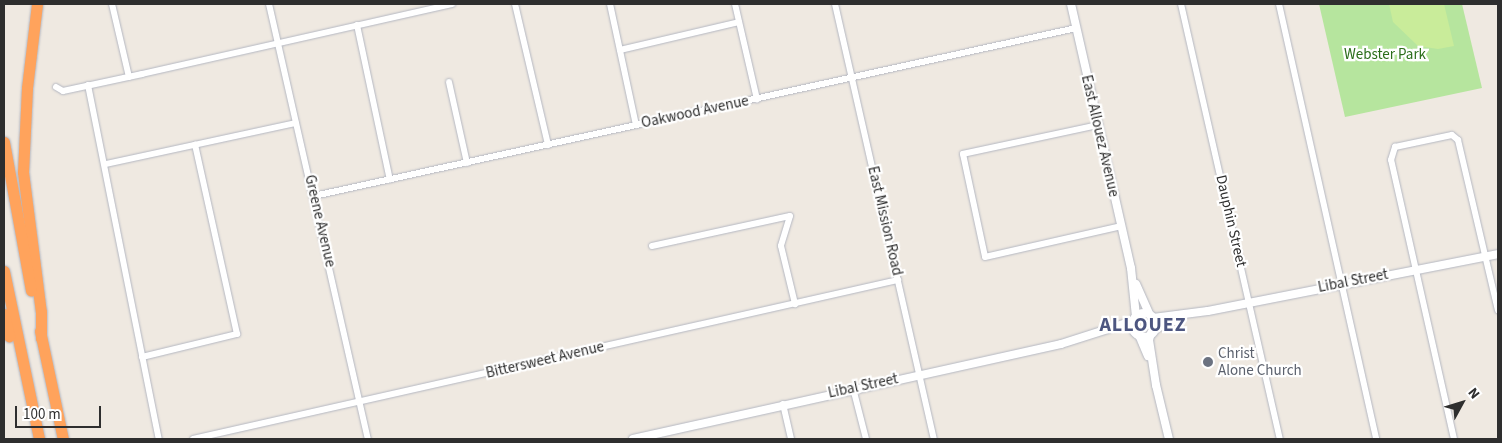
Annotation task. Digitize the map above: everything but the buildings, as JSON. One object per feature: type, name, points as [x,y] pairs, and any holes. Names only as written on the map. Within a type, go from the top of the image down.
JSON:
[{"type":"highway","points":[[37,4],[27,88],[23,172],[41,312],[41,338]]},
{"type":"highway","points":[[4,142],[20,240],[63,439]]},
{"type":"highway","points":[[4,271],[39,439]]},
{"type":"highway","points":[[4,314],[19,378],[29,396]]},
{"type":"street","points":[[112,4],[129,77]]},
{"type":"street","name":"Greene Avenue","points":[[269,4],[368,439]]},
{"type":"street","points":[[56,88],[63,91],[129,77],[452,4]]},
{"type":"street","points":[[515,4],[548,145]]},
{"type":"street","points":[[610,4],[636,125]]},
{"type":"street","points":[[735,4],[757,99]]},
{"type":"street","name":"East Mission Road","points":[[835,4],[934,439]]},
{"type":"street","name":"East Allouez Avenue","points":[[1071,4],[1130,268],[1134,318],[1138,334]]},
{"type":"street","name":"Dauphin Street","points":[[1181,4],[1280,439]]},
{"type":"street","points":[[1278,4],[1376,439]]},
{"type":"street","points":[[620,50],[739,22]]},
{"type":"street","points":[[357,25],[390,180]]},
{"type":"street","name":"Oakwood Avenue","points":[[314,196],[852,79],[1076,28]]},
{"type":"street","points":[[449,82],[467,163]]},
{"type":"street","points":[[88,85],[106,164],[158,439]]},
{"type":"street","points":[[106,164],[296,122]]},
{"type":"street","points":[[1098,125],[963,154],[985,257],[1121,226]]},
{"type":"street","points":[[1454,439],[1391,160],[1396,147],[1452,135],[1458,140],[1498,310]]},
{"type":"street","points":[[142,356],[237,334],[196,145]]},
{"type":"street","points":[[652,246],[790,216],[781,246],[795,304]]},
{"type":"street","name":"Libal Street","points":[[1094,336],[1134,318],[1208,311],[1341,283],[1498,254]]},
{"type":"street","name":"East Allouez Avenue","points":[[1130,268],[1151,316],[1153,331]]},
{"type":"street","name":"Bittersweet Avenue","points":[[193,439],[898,280]]},
{"type":"street","name":"Libal Street","points":[[633,439],[853,388],[1094,336],[1123,331],[1138,334],[1153,331],[1208,311]]},
{"type":"street","points":[[1153,331],[1149,340],[1156,384],[1169,439]]},
{"type":"street","points":[[1138,334],[1156,384]]},
{"type":"street","points":[[853,388],[866,439]]},
{"type":"street","points":[[783,404],[791,439]]},
{"type":"green space","name":"Webster Park","points":[[1319,4],[1462,4],[1482,88],[1345,117]]},
{"type":"green space","points":[[1389,4],[1444,4],[1454,46],[1438,49],[1418,46],[1393,22]]},
{"type":"place","name":"Christ Alone Church","points":[[1208,362]]},
{"type":"district","name":"ALLOUEZ","points":[[1143,325]]}]
